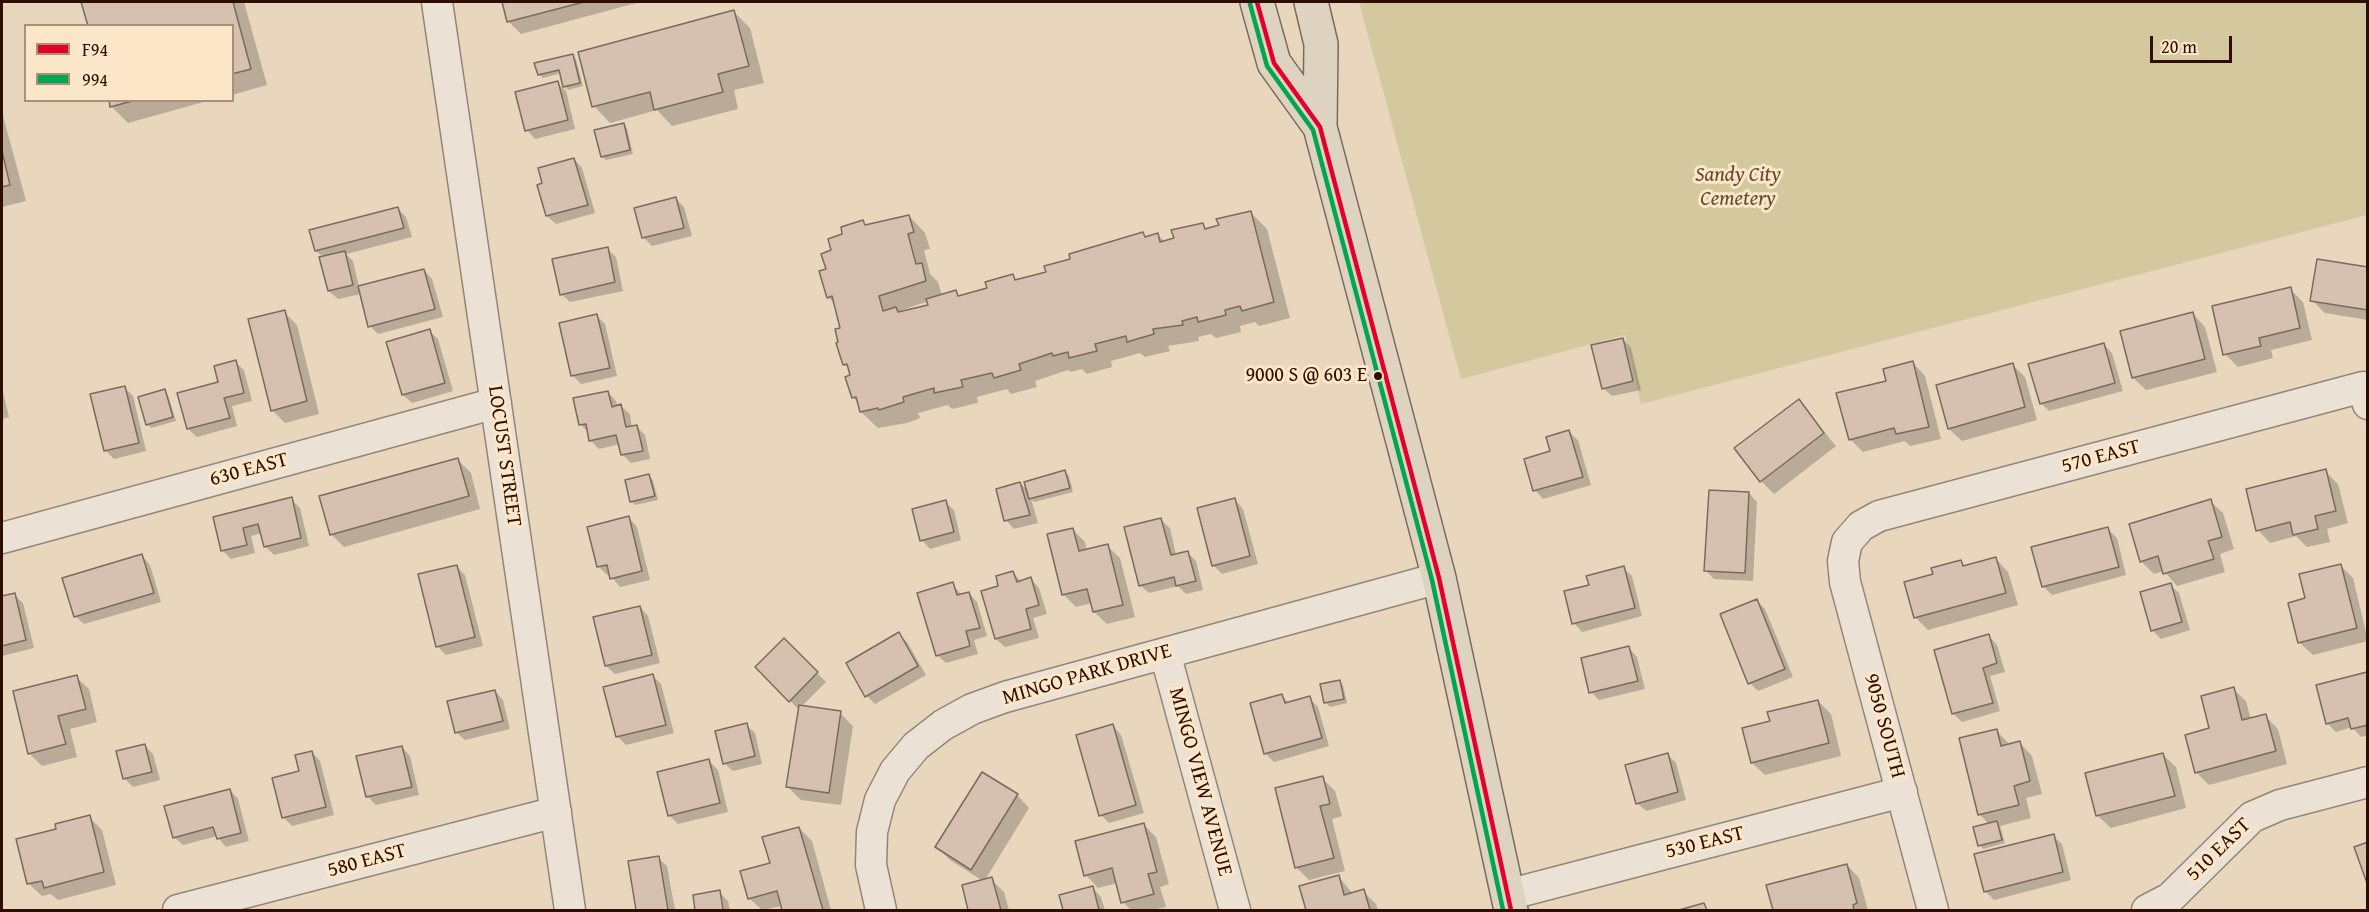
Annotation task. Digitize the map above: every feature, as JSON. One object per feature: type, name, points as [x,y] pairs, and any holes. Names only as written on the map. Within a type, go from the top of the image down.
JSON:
[{"type":"main road","points":[[1257,2],[1274,63],[1320,127]]},
{"type":"main road","points":[[1311,2],[1321,44],[1320,127],[1439,578],[1509,903]]},
{"type":"street","name":"LOCUST STREET","points":[[437,2],[570,910]]},
{"type":"street","name":"570 EAST","points":[[1847,542],[1861,526],[1880,516],[2365,396]]},
{"type":"street","name":"630 EAST","points":[[2,538],[496,403]]},
{"type":"street","name":"9050 SOUTH","points":[[1847,542],[1843,561],[1845,582],[1933,910]]},
{"type":"street","name":"MINGO PARK DRIVE","points":[[881,910],[871,865],[872,832],[880,800],[895,771],[916,746],[943,725],[972,709],[1439,578]]},
{"type":"street","name":"MINGO VIEW AVENUE","points":[[1165,653],[1235,910]]},
{"type":"street","name":"510 EAST","points":[[2147,910],[2170,898],[2252,817],[2280,805],[2367,782]]},
{"type":"street","name":"530 EAST","points":[[1509,903],[1902,792]]},
{"type":"street","name":"580 EAST","points":[[178,910],[556,812]]},
{"type":"green space","name":"Sandy City Cemetery","points":[[1359,2],[2367,2],[2367,215],[1641,404],[1625,335],[1461,379]]},
{"type":"building","points":[[81,2],[233,2],[251,69],[234,73],[234,24],[87,24]]},
{"type":"building","points":[[502,2],[584,2],[507,22]]},
{"type":"building","points":[[734,10],[749,66],[718,74],[723,92],[654,110],[650,92],[592,107],[578,52]]},
{"type":"building","points":[[573,54],[580,83],[563,87],[559,70],[538,75],[534,63]]},
{"type":"building","points":[[558,81],[568,120],[525,131],[515,92]]},
{"type":"building","points":[[109,102],[129,102],[110,107]]},
{"type":"building","points":[[624,123],[630,150],[601,157],[594,130]]},
{"type":"building","points":[[2,151],[10,185],[2,187]]},
{"type":"building","points":[[574,158],[588,205],[546,216],[537,185],[542,183],[538,168]]},
{"type":"building","points":[[676,197],[684,228],[642,238],[634,208]]},
{"type":"building","points":[[398,207],[404,228],[315,251],[309,230]]},
{"type":"building","points":[[1251,211],[1274,302],[1242,311],[1240,306],[1225,310],[1226,315],[1198,322],[1197,317],[1182,321],[1183,325],[1153,329],[1154,334],[1127,342],[1126,336],[1095,344],[1097,351],[1069,358],[1068,352],[1053,356],[1052,353],[1019,364],[1021,370],[994,378],[992,373],[961,380],[963,387],[934,393],[934,388],[903,397],[904,402],[879,410],[878,408],[860,412],[856,397],[852,398],[845,377],[850,375],[847,364],[843,365],[836,343],[838,342],[835,329],[840,328],[832,296],[827,298],[819,271],[826,269],[821,254],[831,250],[828,239],[842,234],[841,227],[863,220],[865,225],[909,215],[914,232],[908,234],[916,264],[922,263],[926,281],[879,296],[883,311],[896,307],[898,312],[928,305],[926,299],[956,290],[958,296],[987,288],[985,282],[1013,274],[1015,280],[1046,272],[1044,266],[1070,259],[1069,254],[1143,232],[1145,237],[1158,233],[1160,242],[1174,238],[1171,230],[1203,223],[1205,229],[1219,225],[1216,219]]},
{"type":"building","points":[[608,247],[615,282],[560,295],[552,259]]},
{"type":"building","points":[[345,251],[353,285],[328,291],[319,257]]},
{"type":"building","points":[[2317,259],[2368,267],[2368,310],[2310,301]]},
{"type":"building","points":[[424,269],[435,309],[368,327],[358,286]]},
{"type":"building","points":[[2291,287],[2300,328],[2259,338],[2261,346],[2223,355],[2212,306]]},
{"type":"building","points":[[285,310],[307,401],[271,411],[248,319]]},
{"type":"building","points":[[2193,312],[2205,359],[2132,378],[2120,331]]},
{"type":"building","points":[[597,314],[610,368],[571,376],[559,323]]},
{"type":"building","points":[[430,329],[445,383],[402,395],[386,342]]},
{"type":"building","points":[[1623,338],[1633,381],[1602,389],[1591,345]]},
{"type":"building","points":[[2104,343],[2115,383],[2040,404],[2028,364]]},
{"type":"building","points":[[236,360],[244,393],[224,398],[230,418],[187,429],[177,393],[218,382],[214,366]]},
{"type":"building","points":[[1913,361],[1929,427],[1896,434],[1894,428],[1849,440],[1836,393],[1886,381],[1883,369]]},
{"type":"building","points":[[2013,363],[2025,407],[1948,429],[1936,385]]},
{"type":"building","points":[[125,386],[139,443],[104,451],[90,394]]},
{"type":"building","points":[[165,389],[173,417],[146,425],[138,397]]},
{"type":"building","points":[[608,391],[612,407],[621,404],[626,427],[637,425],[643,451],[621,455],[616,435],[589,441],[586,424],[579,425],[573,398]]},
{"type":"building","points":[[1799,399],[1824,433],[1760,482],[1734,448]]},
{"type":"building","points":[[1569,430],[1583,477],[1533,491],[1524,459],[1550,451],[1546,437]]},
{"type":"building","points":[[458,458],[469,496],[330,535],[319,496]]},
{"type":"building","points":[[2326,469],[2336,511],[2315,516],[2318,529],[2293,535],[2290,522],[2256,531],[2246,489]]},
{"type":"building","points":[[1065,470],[1070,488],[1029,499],[1024,482]]},
{"type":"building","points":[[649,474],[655,496],[630,502],[625,480]]},
{"type":"building","points":[[1020,482],[1030,515],[1004,521],[996,489]]},
{"type":"building","points":[[1709,490],[1749,492],[1745,573],[1704,571]]},
{"type":"building","points":[[292,497],[301,538],[264,547],[258,524],[243,528],[247,545],[221,551],[213,517]]},
{"type":"building","points":[[1235,498],[1250,556],[1212,566],[1197,508]]},
{"type":"building","points":[[2211,499],[2222,537],[2208,541],[2214,559],[2163,574],[2158,556],[2140,562],[2129,524]]},
{"type":"building","points":[[946,500],[954,532],[920,541],[912,509]]},
{"type":"building","points":[[629,516],[642,571],[610,579],[607,565],[597,567],[587,527]]},
{"type":"building","points":[[1161,518],[1171,555],[1188,551],[1196,581],[1176,586],[1174,577],[1139,586],[1124,527]]},
{"type":"building","points":[[2108,527],[2119,567],[2042,587],[2031,547]]},
{"type":"building","points":[[1073,528],[1079,551],[1108,544],[1123,605],[1093,612],[1087,589],[1062,595],[1047,534]]},
{"type":"building","points":[[142,554],[154,593],[74,617],[62,578]]},
{"type":"building","points":[[1996,557],[2006,593],[1914,618],[1904,582],[1933,574],[1931,568],[1961,560],[1963,566]]},
{"type":"building","points":[[2341,564],[2357,628],[2298,643],[2288,603],[2305,598],[2299,574]]},
{"type":"building","points":[[457,565],[475,637],[436,647],[418,574]]},
{"type":"building","points":[[1624,566],[1635,608],[1572,624],[1564,591],[1589,585],[1586,576]]},
{"type":"building","points":[[1013,571],[1017,582],[1031,577],[1039,605],[1026,609],[1031,629],[995,639],[981,591],[998,586],[996,576]]},
{"type":"building","points":[[953,582],[957,595],[969,592],[980,628],[966,631],[970,646],[936,656],[917,593]]},
{"type":"building","points":[[2171,583],[2182,622],[2151,631],[2140,592]]},
{"type":"building","points":[[15,593],[26,640],[2,646],[2,596]]},
{"type":"building","points":[[1757,599],[1785,669],[1748,684],[1720,614]]},
{"type":"building","points":[[640,606],[652,655],[605,666],[593,617]]},
{"type":"building","points":[[899,632],[918,666],[865,697],[846,663]]},
{"type":"building","points":[[1989,634],[1997,663],[1983,668],[1993,703],[1952,714],[1934,650]]},
{"type":"building","points":[[784,638],[818,672],[789,702],[755,667]]},
{"type":"building","points":[[1629,646],[1638,681],[1589,693],[1581,658]]},
{"type":"building","points":[[2367,672],[2368,725],[2351,729],[2348,718],[2326,724],[2316,685]]},
{"type":"building","points":[[653,674],[666,725],[616,737],[603,687]]},
{"type":"building","points":[[77,675],[86,709],[58,716],[66,744],[28,754],[13,691]]},
{"type":"building","points":[[1340,680],[1344,699],[1324,703],[1320,684]]},
{"type":"building","points":[[2234,687],[2242,720],[2266,714],[2276,751],[2195,773],[2185,735],[2209,728],[2201,696]]},
{"type":"building","points":[[495,690],[503,721],[455,733],[447,701]]},
{"type":"building","points":[[1282,694],[1285,703],[1310,696],[1322,738],[1264,754],[1250,703]]},
{"type":"building","points":[[1818,700],[1829,743],[1751,763],[1742,728],[1770,721],[1767,712]]},
{"type":"building","points":[[799,705],[841,711],[829,793],[786,787]]},
{"type":"building","points":[[747,723],[755,756],[723,764],[715,731]]},
{"type":"building","points":[[1113,724],[1136,805],[1099,816],[1076,735]]},
{"type":"building","points":[[1997,729],[2001,746],[2020,741],[2030,781],[2014,786],[2019,805],[1978,815],[1959,738]]},
{"type":"building","points":[[145,744],[152,772],[123,779],[116,751]]},
{"type":"building","points":[[402,746],[412,787],[366,797],[356,756]]},
{"type":"building","points":[[312,751],[326,807],[282,818],[272,778],[299,771],[295,755]]},
{"type":"building","points":[[1668,753],[1678,792],[1636,804],[1625,765]]},
{"type":"building","points":[[2163,753],[2175,796],[2096,816],[2085,773]]},
{"type":"building","points":[[709,759],[720,803],[668,816],[657,772]]},
{"type":"building","points":[[982,772],[1018,794],[971,870],[935,847]]},
{"type":"building","points":[[1323,776],[1330,804],[1320,806],[1334,858],[1295,868],[1275,788]]},
{"type":"building","points":[[230,789],[241,833],[217,839],[213,827],[173,838],[164,806]]},
{"type":"building","points":[[90,815],[104,872],[44,888],[42,881],[27,884],[16,839],[56,829],[55,824]]},
{"type":"building","points":[[1997,821],[2002,840],[1978,846],[1973,827]]},
{"type":"building","points":[[1144,823],[1157,872],[1148,874],[1154,894],[1121,903],[1112,868],[1084,876],[1075,841]]},
{"type":"building","points":[[799,827],[823,910],[782,910],[777,891],[748,899],[740,871],[770,863],[762,837]]},
{"type":"building","points":[[2054,834],[2063,872],[1984,892],[1974,854]]},
{"type":"building","points":[[2368,842],[2368,886],[2354,847]]},
{"type":"building","points":[[659,856],[668,910],[636,910],[628,861]]},
{"type":"building","points":[[1847,864],[1857,903],[1853,905],[1854,910],[1773,910],[1766,885]]},
{"type":"building","points":[[1339,875],[1344,895],[1364,889],[1370,910],[1306,910],[1299,886]]},
{"type":"building","points":[[992,877],[1001,910],[968,910],[962,885]]},
{"type":"building","points":[[1093,886],[1099,910],[1063,910],[1059,895]]},
{"type":"building","points":[[720,890],[723,910],[695,910],[693,895]]},
{"type":"building","points":[[1704,903],[1707,910],[1679,910]]},
{"type":"transit line","name":"F94","points":[[1257,2],[1274,63],[1320,127],[1439,578],[1511,910]]},
{"type":"transit line","name":"994","points":[[1250,4],[1267,66],[1313,130],[1432,580],[1503,910]]},
{"type":"place","name":"9000 S @ 603 E","points":[[1378,376]]}]
